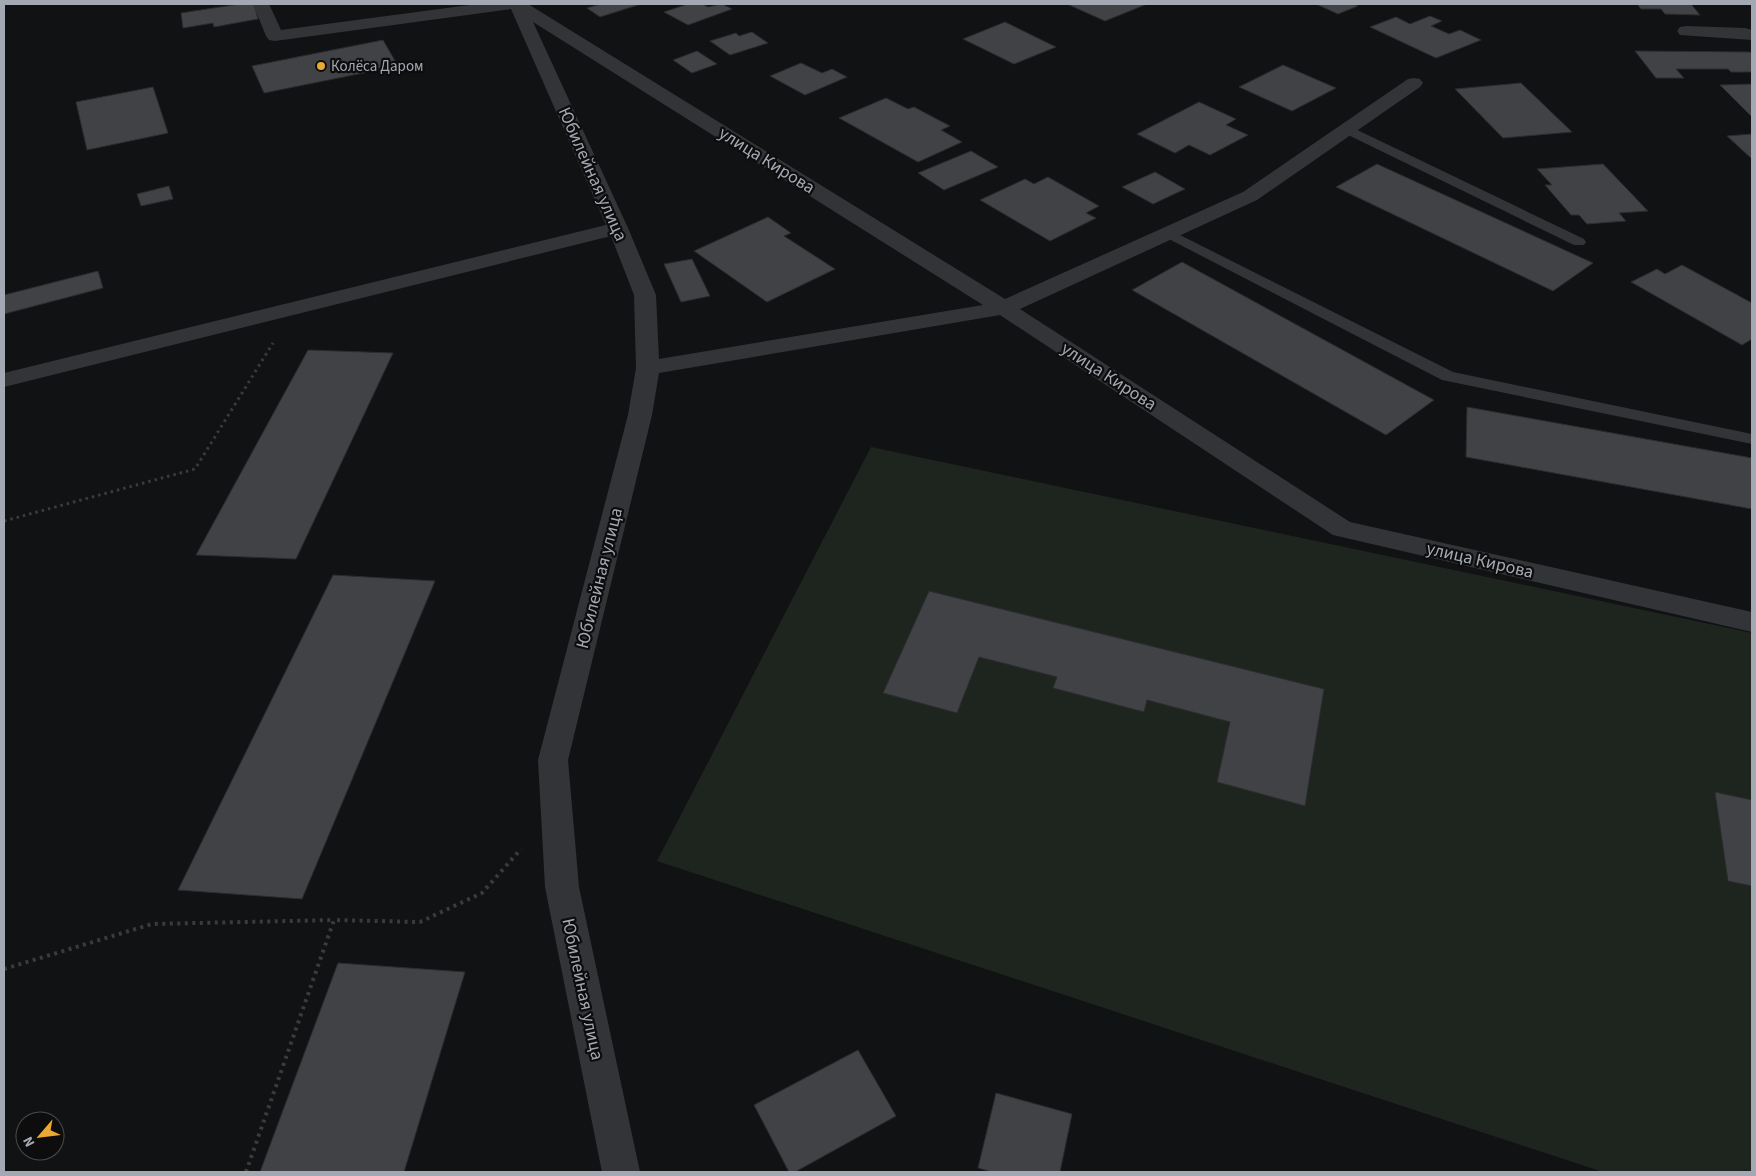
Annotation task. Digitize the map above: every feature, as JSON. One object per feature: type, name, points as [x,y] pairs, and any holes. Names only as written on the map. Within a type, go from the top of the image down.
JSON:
[{"type":"street","points":[[261,4],[275,36],[521,4]]},
{"type":"street","name":"Юбилейная улица","points":[[521,4],[645,295],[648,368],[640,415],[553,760],[562,887],[621,1172]]},
{"type":"street","name":"улица Кирова","points":[[521,4],[1004,308],[1342,529],[1752,622]]},
{"type":"street","points":[[1686,31],[1745,32],[1752,35]]},
{"type":"street","points":[[648,368],[1004,308],[1250,196],[1414,83]]},
{"type":"street","points":[[4,380],[618,228]]},
{"type":"lane","points":[[1347,129],[1579,242]]},
{"type":"lane","points":[[1168,233],[1448,376],[1752,439]]},
{"type":"path","points":[[4,521],[195,470],[294,308]]},
{"type":"path","points":[[4,968],[152,924],[334,920],[420,922],[482,893],[556,810]]},
{"type":"path","points":[[246,1172],[334,920]]},
{"type":"shaded area","points":[[871,447],[1752,633],[1752,1172],[1603,1172],[657,861]]},
{"type":"building","points":[[240,4],[254,4],[258,19],[214,27],[213,23],[183,28],[181,13]]},
{"type":"building","points":[[601,4],[641,4],[600,17],[587,8]]},
{"type":"building","points":[[688,4],[702,4],[708,7],[722,4],[732,9],[688,25],[664,12]]},
{"type":"building","points":[[1067,4],[1147,4],[1105,21]]},
{"type":"building","points":[[1316,4],[1353,4],[1358,6],[1338,14]]},
{"type":"building","points":[[1637,4],[1691,4],[1700,15],[1665,14],[1661,9],[1641,9]]},
{"type":"building","points":[[1430,16],[1442,21],[1431,26],[1449,34],[1460,30],[1481,40],[1436,58],[1370,27],[1396,17],[1410,24]]},
{"type":"building","points":[[1005,22],[1056,47],[1014,64],[963,39]]},
{"type":"building","points":[[752,32],[768,43],[730,55],[710,41],[736,33],[739,36]]},
{"type":"building","points":[[383,40],[398,66],[264,93],[252,66]]},
{"type":"building","points":[[697,51],[717,64],[692,73],[673,60]]},
{"type":"building","points":[[1635,51],[1750,52],[1752,54],[1752,72],[1731,72],[1728,69],[1676,69],[1684,78],[1656,78]]},
{"type":"building","points":[[801,63],[822,73],[832,69],[847,77],[805,95],[770,76]]},
{"type":"building","points":[[1283,65],[1336,88],[1292,111],[1239,87]]},
{"type":"building","points":[[1521,83],[1572,132],[1503,138],[1455,89]]},
{"type":"building","points":[[1752,84],[1752,117],[1720,85]]},
{"type":"building","points":[[153,87],[168,133],[87,150],[76,102]]},
{"type":"building","points":[[886,98],[908,109],[914,107],[950,126],[941,130],[962,142],[918,162],[839,118]]},
{"type":"building","points":[[1199,102],[1236,119],[1226,125],[1248,135],[1210,155],[1189,145],[1175,153],[1137,134]]},
{"type":"building","points":[[1752,134],[1752,159],[1727,136]]},
{"type":"building","points":[[971,151],[998,167],[944,190],[918,173]]},
{"type":"building","points":[[1377,164],[1593,263],[1553,291],[1336,187]]},
{"type":"building","points":[[1603,164],[1648,211],[1619,213],[1626,221],[1587,224],[1579,215],[1571,215],[1545,185],[1552,185],[1537,169]]},
{"type":"building","points":[[1155,172],[1185,189],[1153,204],[1122,187]]},
{"type":"building","points":[[1048,177],[1099,206],[1086,213],[1096,218],[1050,241],[980,200],[1025,179],[1034,184]]},
{"type":"building","points":[[169,186],[173,199],[141,206],[137,194]]},
{"type":"building","points":[[768,217],[791,233],[784,236],[835,269],[767,302],[694,251]]},
{"type":"building","points":[[692,259],[710,296],[681,302],[664,264]]},
{"type":"building","points":[[1182,262],[1434,400],[1386,435],[1132,290]]},
{"type":"building","points":[[1682,265],[1752,303],[1752,339],[1742,345],[1631,282],[1657,269],[1665,274]]},
{"type":"building","points":[[98,271],[103,288],[4,314],[4,295]]},
{"type":"building","points":[[308,350],[393,353],[296,559],[196,555]]},
{"type":"building","points":[[1467,407],[1752,458],[1752,509],[1466,457]]},
{"type":"building","points":[[333,575],[435,581],[302,899],[178,890]]},
{"type":"building","points":[[929,591],[1324,689],[1305,806],[1217,782],[1230,722],[1147,700],[1144,712],[1053,688],[1057,677],[979,657],[957,713],[883,693]]},
{"type":"building","points":[[1715,792],[1752,800],[1752,886],[1728,881]]},
{"type":"building","points":[[338,963],[465,972],[404,1172],[260,1172]]},
{"type":"building","points":[[858,1050],[896,1116],[795,1172],[789,1172],[754,1105]]},
{"type":"building","points":[[996,1093],[1072,1114],[1060,1172],[992,1172],[978,1168]]},
{"type":"place","name":"Колёса Даром","points":[[321,66]]}]
